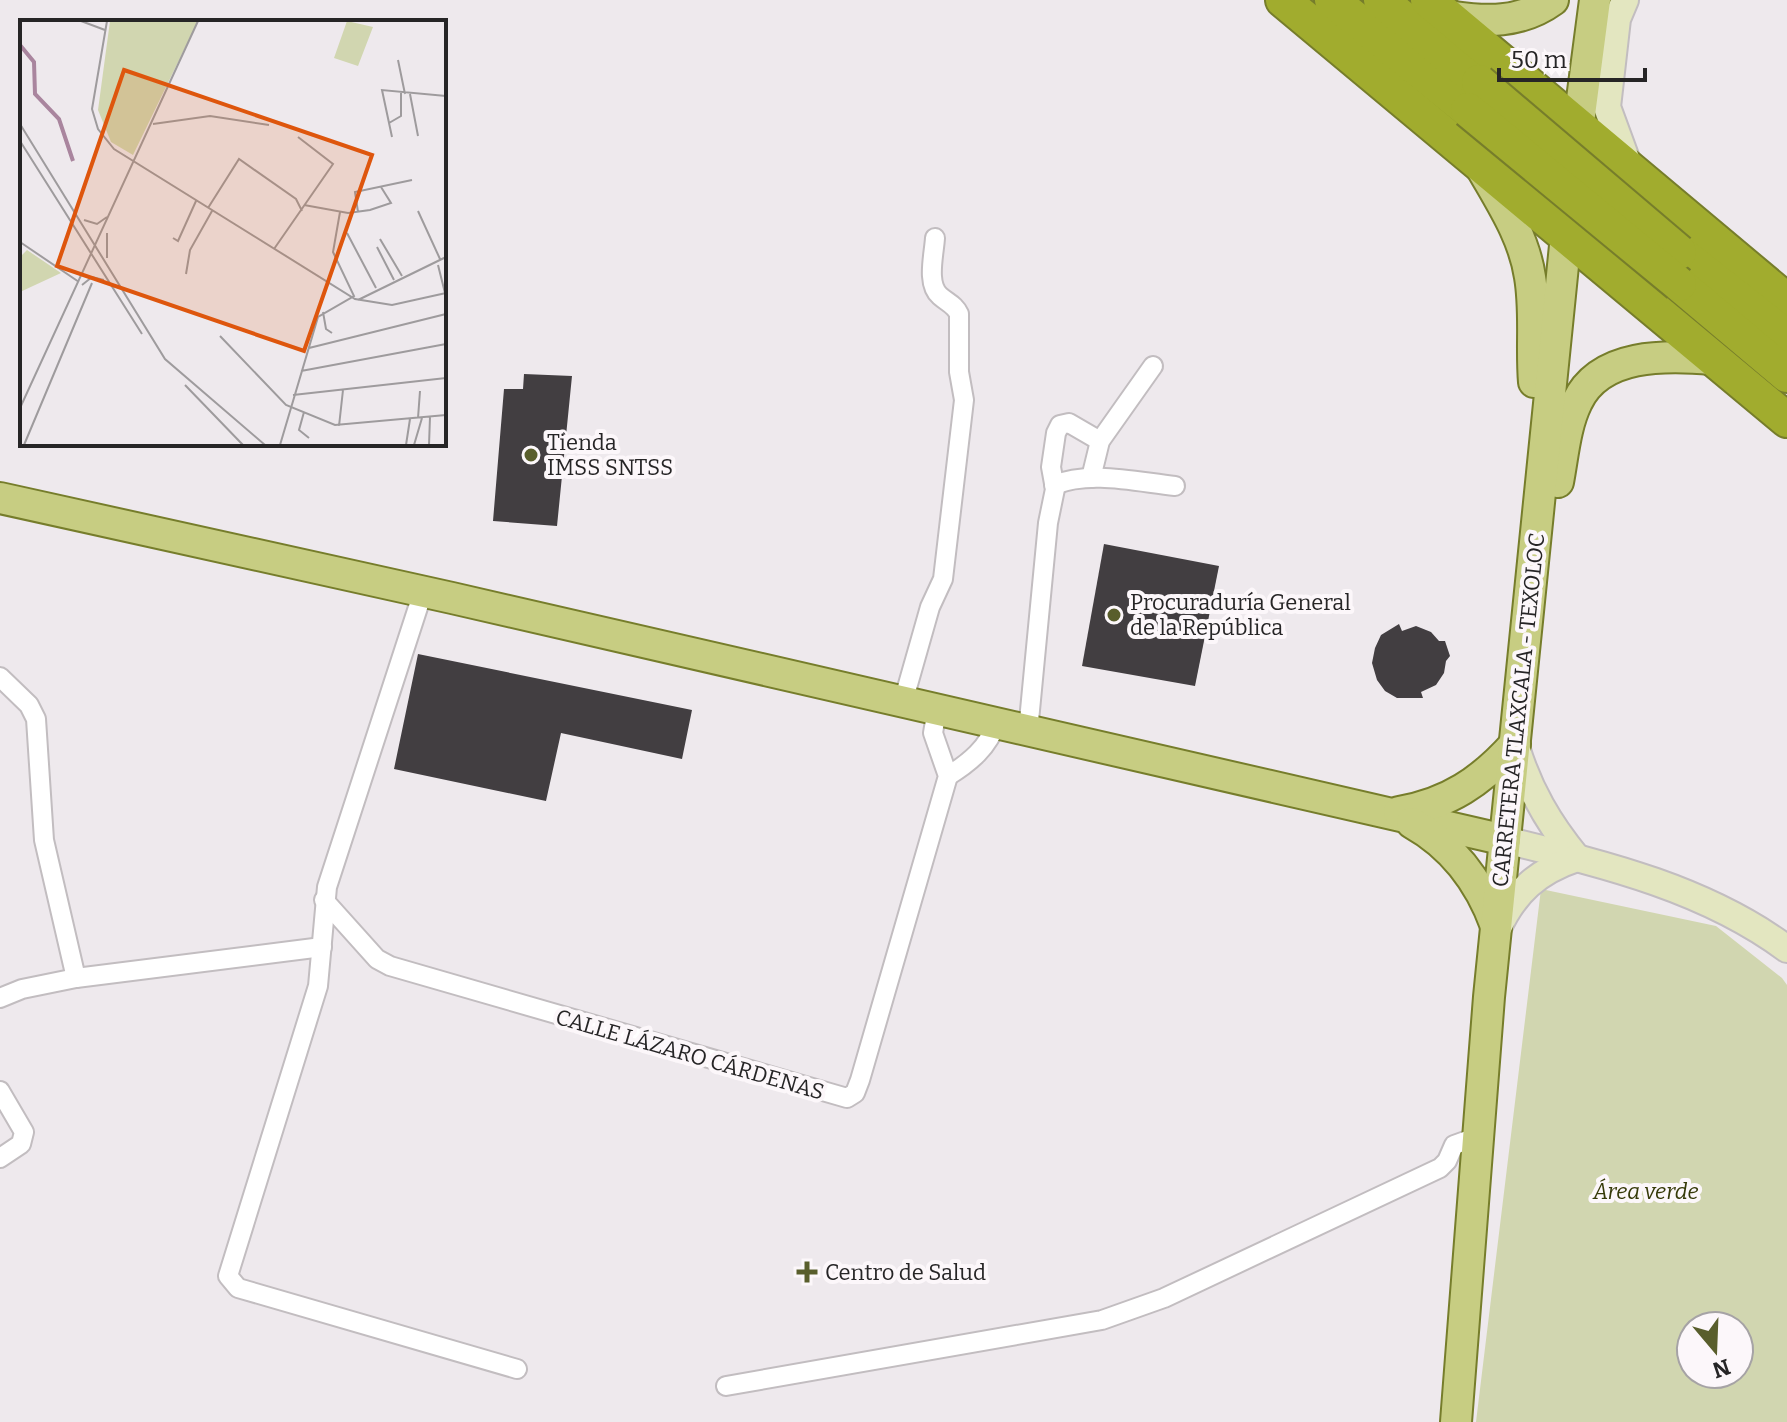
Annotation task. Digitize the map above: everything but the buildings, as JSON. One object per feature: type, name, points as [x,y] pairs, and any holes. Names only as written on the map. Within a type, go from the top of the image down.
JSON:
[{"type":"highway","points":[[1283,0],[1787,420]]},
{"type":"highway","points":[[1332,0],[1473,96],[1679,268],[1787,375]]},
{"type":"highway","points":[[1381,0],[1473,96]]},
{"type":"highway","points":[[1438,8],[1787,301]]},
{"type":"highway","points":[[1479,164],[1509,142],[1521,124],[1531,86]]},
{"type":"highway","points":[[1604,269],[1594,245],[1600,227],[1610,215],[1625,205],[1641,199],[1662,198]]},
{"type":"highway","points":[[1679,268],[1787,337]]},
{"type":"main road","points":[[1438,8],[1493,22],[1535,12],[1553,0]]},
{"type":"main road","name":"CARRETERA TLAXCALA - TEXOLOC","points":[[1456,1422],[1505,840],[1577,126],[1595,0]]},
{"type":"main road","points":[[1625,0],[1617,19],[1607,107],[1629,167]]},
{"type":"main road","points":[[1479,164],[1513,223],[1530,274],[1533,368],[1543,459]]},
{"type":"main road","points":[[1529,604],[1547,542],[1570,420],[1577,401],[1587,387],[1620,365],[1642,358],[1672,356],[1712,359]]},
{"type":"main road","points":[[0,498],[937,709],[1306,796],[1393,813],[1577,858],[1699,898],[1734,914],[1787,949]]},
{"type":"main road","points":[[1393,813],[1428,806],[1461,792],[1481,779],[1515,744],[1527,781],[1545,816],[1577,858]]},
{"type":"main road","points":[[1393,813],[1439,841],[1459,860],[1488,905],[1497,930]]},
{"type":"main road","points":[[1497,930],[1506,910],[1520,891],[1556,865],[1577,858]]},
{"type":"street","points":[[903,702],[930,607],[943,579],[964,400],[959,372],[959,314],[934,290],[935,238]]},
{"type":"street","points":[[1091,478],[1100,441],[1153,366]]},
{"type":"street","points":[[1028,731],[1054,485],[1051,467],[1056,433],[1060,425],[1074,425],[1100,441]]},
{"type":"street","points":[[1054,485],[1066,480],[1091,478],[1175,486]]},
{"type":"street","points":[[423,592],[324,900],[318,986],[229,1270],[230,1281],[238,1288],[280,1301],[517,1369]]},
{"type":"street","points":[[0,677],[29,705],[36,719],[44,840],[76,978]]},
{"type":"street","points":[[937,709],[933,725],[935,742],[948,776],[989,741],[996,723]]},
{"type":"street","name":"CALLE LÁZARO CÁRDENAS","points":[[324,900],[377,959],[390,966],[847,1098],[855,1093],[860,1080],[948,776]]},
{"type":"street","points":[[0,998],[22,989],[76,978],[322,947]]},
{"type":"street","points":[[0,1091],[22,1127],[24,1138],[18,1147],[0,1158]]},
{"type":"street","points":[[726,1386],[1074,1326],[1133,1310],[1268,1251],[1334,1216],[1440,1168],[1454,1145],[1479,1136]]},
{"type":"green space","name":"Área verde","points":[[1541,889],[1716,926],[1787,985],[1787,1422],[1476,1422]]},
{"type":"place","name":"Tienda IMSS SNTSS","points":[[531,455]]},
{"type":"place","name":"Procuraduría General de la República","points":[[1114,615]]},
{"type":"place","name":"Centro de Salud","points":[[807,1272]]}]
